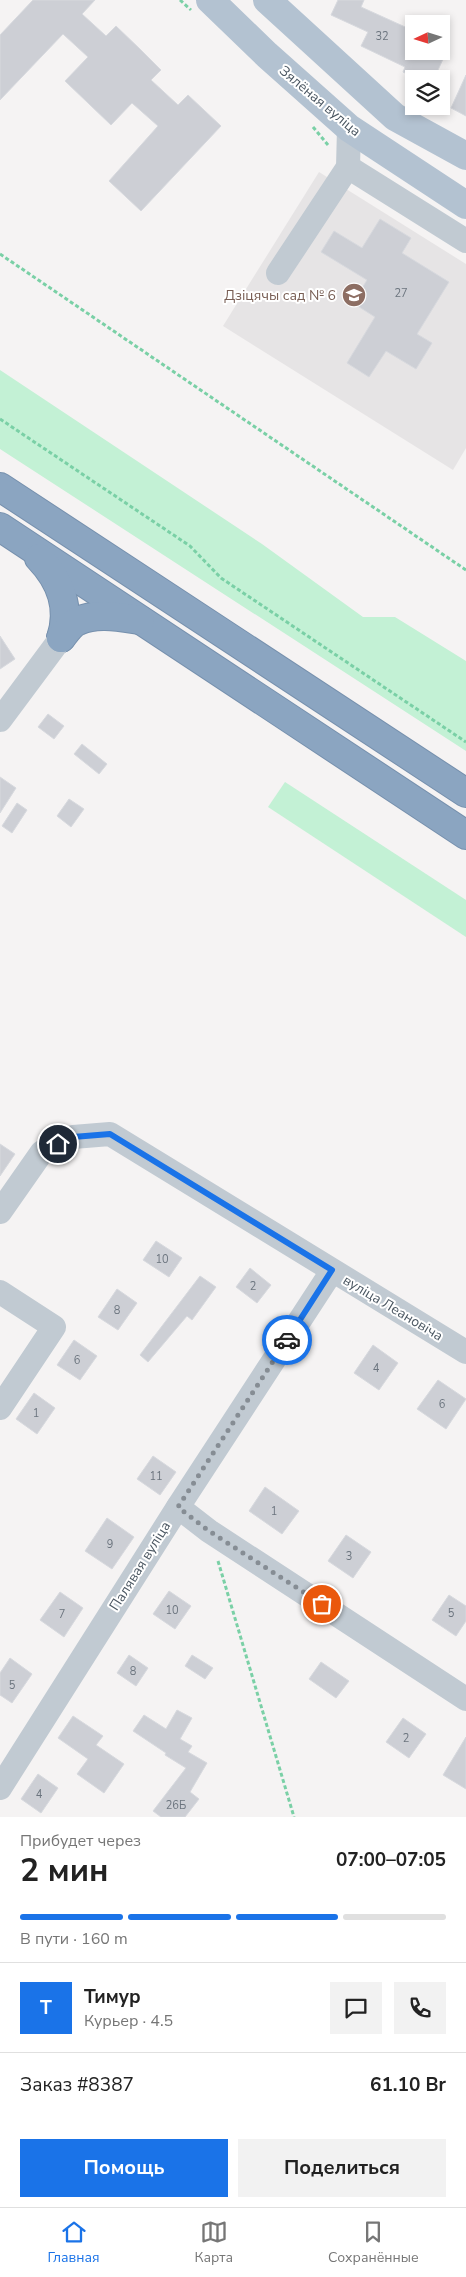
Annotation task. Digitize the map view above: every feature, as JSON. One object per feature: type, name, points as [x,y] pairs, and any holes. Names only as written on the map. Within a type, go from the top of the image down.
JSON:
[{"type":"highway","points":[[0,487],[466,793]]},
{"type":"highway","points":[[0,528],[466,835]]},
{"type":"highway","points":[[24,543],[42,561],[54,579],[64,600],[66,610],[61,638]]},
{"type":"highway","points":[[61,638],[76,622],[88,618],[115,616],[141,620]]},
{"type":"main road","name":"Зялёная вуліца","points":[[210,0],[274,62],[348,128],[466,205]]},
{"type":"main road","points":[[267,0],[396,117],[466,156]]},
{"type":"street","points":[[278,273],[348,167],[348,128]]},
{"type":"street","points":[[348,167],[466,241]]},
{"type":"street","points":[[0,720],[61,638]]},
{"type":"street","name":"вуліца Леановіча","points":[[0,1212],[42,1152],[73,1137],[110,1134],[466,1352]]},
{"type":"street","name":"Палявая вуліца","points":[[0,1788],[178,1507],[332,1270]]},
{"type":"street","points":[[0,1292],[54,1327],[0,1408]]},
{"type":"street","points":[[178,1507],[209,1531],[466,1699]]},
{"type":"path","points":[[0,254],[466,570]]},
{"type":"path","points":[[0,419],[190,546],[221,578],[466,742]]},
{"type":"path","points":[[209,1531],[294,1817]]},
{"type":"shaded area","name":"Дзіцячы сад № 6","points":[[319,172],[466,264],[466,448],[453,470],[223,326]]},
{"type":"green space","points":[[0,370],[262,544],[363,617],[395,617],[466,661],[466,751],[0,449]]},
{"type":"green space","points":[[285,782],[466,900],[466,937],[268,807]]},
{"type":"building","points":[[33,0],[95,0],[82,14],[106,36],[116,26],[161,70],[151,80],[178,105],[188,95],[221,126],[141,211],[109,181],[158,126],[132,103],[111,125],[65,81],[88,57],[63,34],[0,100],[0,35]]},
{"type":"building","points":[[338,0],[364,0],[361,7],[405,27],[405,60],[443,60],[438,70],[405,70],[405,73],[403,72],[405,67],[361,46],[368,32],[331,15]]},
{"type":"building","points":[[466,75],[466,116],[451,108]]},
{"type":"building","points":[[380,219],[411,238],[402,253],[449,282],[417,334],[432,343],[416,369],[386,351],[369,377],[347,363],[375,317],[353,303],[367,280],[321,252],[334,231],[362,248]]},
{"type":"building","points":[[0,636],[15,659],[0,669]]},
{"type":"building","points":[[48,714],[64,726],[54,739],[38,727]]},
{"type":"building","points":[[82,744],[107,764],[99,774],[74,754]]},
{"type":"building","points":[[0,777],[16,788],[0,813]]},
{"type":"building","points":[[69,799],[84,809],[71,827],[57,816]]},
{"type":"building","points":[[17,803],[27,810],[12,833],[2,826]]},
{"type":"building","points":[[0,1144],[15,1154],[0,1176]]},
{"type":"building","points":[[156,1241],[182,1258],[169,1277],[143,1260]]},
{"type":"building","points":[[250,1268],[271,1285],[257,1303],[236,1287]]},
{"type":"building","points":[[200,1276],[216,1287],[192,1320],[187,1316],[148,1362],[140,1355]]},
{"type":"building","points":[[117,1289],[137,1303],[118,1330],[98,1317]]},
{"type":"building","points":[[74,1340],[97,1356],[80,1380],[57,1365]]},
{"type":"building","points":[[373,1345],[398,1363],[379,1390],[354,1373]]},
{"type":"building","points":[[438,1380],[466,1399],[446,1429],[417,1409]]},
{"type":"building","points":[[34,1393],[55,1408],[37,1434],[16,1419]]},
{"type":"building","points":[[153,1456],[176,1472],[160,1495],[137,1479]]},
{"type":"building","points":[[265,1487],[299,1511],[282,1534],[249,1511]]},
{"type":"building","points":[[107,1518],[134,1537],[112,1569],[85,1551]]},
{"type":"building","points":[[346,1535],[371,1552],[353,1578],[328,1561]]},
{"type":"building","points":[[169,1591],[191,1606],[175,1629],[153,1614]]},
{"type":"building","points":[[60,1592],[83,1608],[64,1637],[40,1620]]},
{"type":"building","points":[[449,1595],[466,1606],[466,1621],[456,1636],[432,1620]]},
{"type":"building","points":[[129,1655],[148,1668],[136,1686],[117,1673]]},
{"type":"building","points":[[192,1655],[213,1668],[205,1679],[185,1666]]},
{"type":"building","points":[[10,1658],[32,1674],[12,1703],[0,1695],[0,1673]]},
{"type":"building","points":[[321,1662],[349,1681],[336,1698],[309,1679]]},
{"type":"building","points":[[177,1710],[192,1718],[180,1739],[192,1746],[188,1752],[207,1763],[190,1792],[199,1799],[185,1817],[161,1817],[153,1811],[186,1768],[133,1731],[144,1715],[166,1729]]},
{"type":"building","points":[[73,1716],[103,1736],[96,1745],[124,1764],[104,1793],[77,1774],[88,1759],[58,1738]]},
{"type":"building","points":[[403,1718],[426,1734],[409,1758],[386,1742]]},
{"type":"building","points":[[466,1737],[466,1789],[443,1775]]},
{"type":"building","points":[[38,1774],[58,1788],[41,1813],[21,1799]]},
{"type":"way so far","points":[[287,1340],[178,1507],[209,1531],[322,1604]]},
{"type":"place","name":"Дзіцячы сад № 6","points":[[354,295]]},
{"type":"route","points":[[58,1144],[73,1137],[110,1134],[332,1270],[287,1340]]}]
